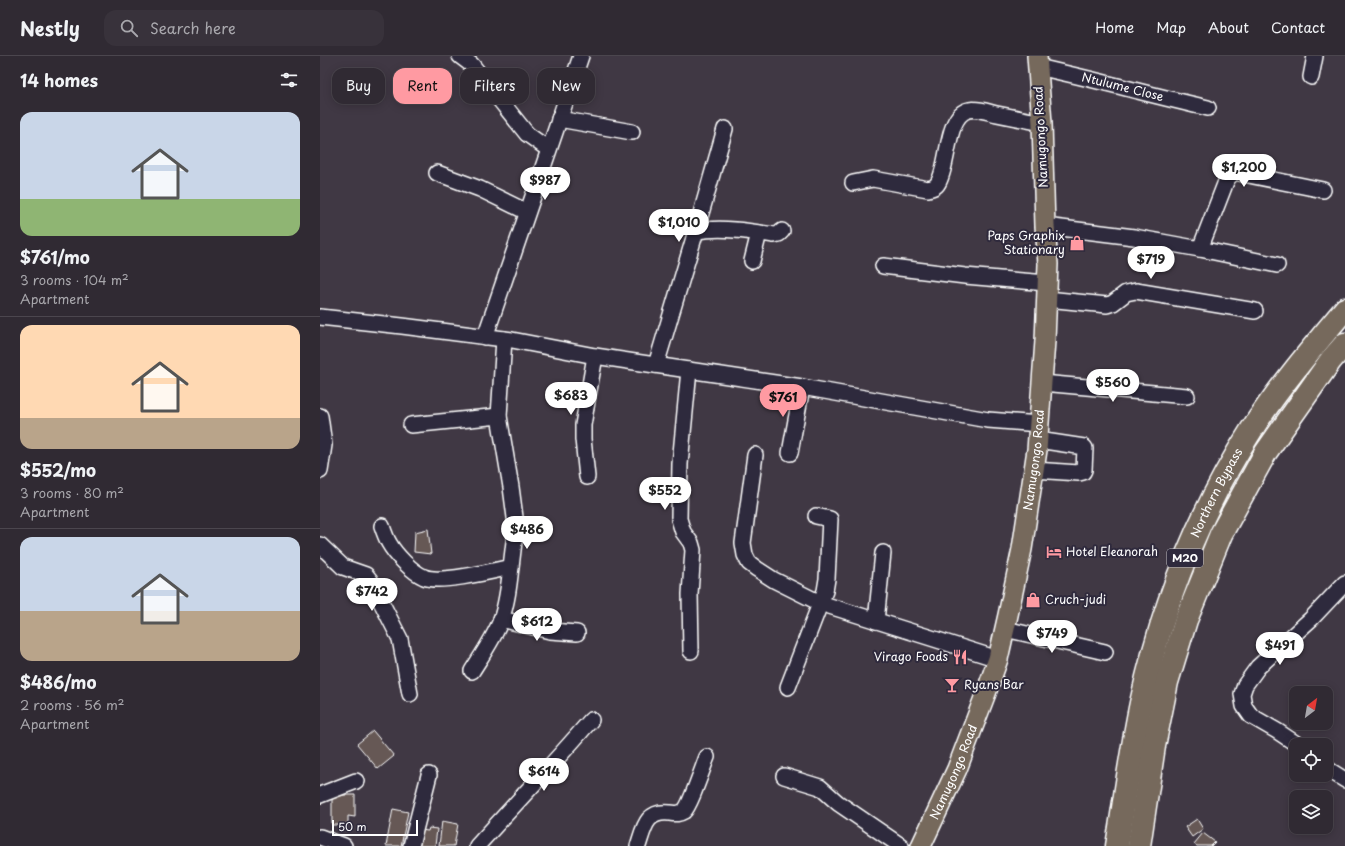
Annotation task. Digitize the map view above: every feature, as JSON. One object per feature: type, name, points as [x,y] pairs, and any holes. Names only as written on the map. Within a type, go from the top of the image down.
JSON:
[{"type":"highway","name":"Northern Bypass","points":[[1117,846],[1141,703],[1160,631],[1185,557],[1213,497],[1252,429],[1298,364],[1345,309]]},
{"type":"highway","name":"Northern Bypass","points":[[1139,846],[1154,746],[1167,682],[1186,620],[1221,534],[1266,452],[1331,360],[1345,344]]},
{"type":"main road","name":"Namugongo Road","points":[[921,846],[957,769],[998,659],[1022,549],[1034,470],[1042,383],[1048,264],[1045,226],[1042,123],[1037,61]]},
{"type":"street","points":[[460,56],[472,65],[527,134],[548,149]]},
{"type":"street","points":[[485,337],[581,56]]},
{"type":"street","points":[[1311,77],[1315,56]]},
{"type":"street","name":"Ntulume Close","points":[[1037,61],[1079,76],[1208,108]]},
{"type":"street","points":[[853,183],[873,178],[928,189],[934,187],[938,184],[948,145],[957,120],[960,114],[970,110],[983,111],[1042,123]]},
{"type":"street","points":[[559,120],[632,132]]},
{"type":"street","points":[[656,365],[725,129]]},
{"type":"street","points":[[1200,250],[1227,179],[1234,172],[1323,190]]},
{"type":"street","points":[[437,174],[480,189],[527,212]]},
{"type":"street","points":[[1045,226],[1134,237],[1277,266]]},
{"type":"street","points":[[696,232],[711,229],[730,229],[774,235],[779,234],[782,231]]},
{"type":"street","points":[[752,261],[759,233]]},
{"type":"street","points":[[883,266],[965,276],[1047,291],[1108,305],[1126,293],[1136,291],[1255,311]]},
{"type":"street","points":[[320,317],[504,339],[595,356],[802,387],[988,420],[1038,432],[1085,448],[1084,470],[1079,473],[1034,470]]},
{"type":"street","points":[[472,671],[494,636],[501,619],[506,600],[516,525],[499,416],[504,339]]},
{"type":"street","points":[[587,477],[583,425],[595,356]]},
{"type":"street","points":[[690,370],[680,464],[679,518],[683,532],[691,543],[693,550],[690,594],[691,651]]},
{"type":"street","points":[[1042,383],[1188,396]]},
{"type":"street","points":[[790,453],[802,387]]},
{"type":"street","points":[[320,416],[324,444],[320,471]]},
{"type":"street","points":[[411,425],[499,416]]},
{"type":"street","points":[[755,455],[743,543],[744,555],[749,563],[756,569],[774,580],[820,603],[998,659]]},
{"type":"street","points":[[788,687],[825,592],[830,519],[816,516]]},
{"type":"street","points":[[382,526],[388,543],[412,569],[423,577],[435,579],[480,574],[511,567]]},
{"type":"street","points":[[320,545],[343,567],[366,575],[370,580],[400,639],[410,694]]},
{"type":"street","points":[[876,621],[883,553]]},
{"type":"street","points":[[1289,739],[1251,716],[1244,706],[1242,694],[1245,685],[1258,667],[1312,619],[1345,582]]},
{"type":"street","points":[[501,619],[550,631],[577,633]]},
{"type":"street","points":[[1005,629],[1105,652]]},
{"type":"street","points":[[477,846],[559,757],[590,720]]},
{"type":"street","points":[[638,846],[644,828],[650,818],[657,813],[678,814],[686,808],[707,757]]},
{"type":"street","points":[[1333,772],[1345,780]]},
{"type":"street","points":[[411,846],[429,775]]},
{"type":"street","points":[[784,776],[820,787],[838,803],[901,846]]},
{"type":"street","points":[[320,795],[356,781]]},
{"type":"street","points":[[320,837],[344,846]]},
{"type":"building","points":[[428,529],[431,554],[414,552],[415,532]]},
{"type":"building","points":[[373,731],[394,756],[378,769],[357,744]]},
{"type":"building","points":[[332,795],[355,795],[355,817],[348,816],[348,825],[332,825]]},
{"type":"building","points":[[393,809],[408,812],[401,846],[386,846]]},
{"type":"building","points":[[1197,819],[1203,829],[1192,837],[1185,827]]},
{"type":"building","points":[[442,821],[458,824],[454,846],[439,846]]},
{"type":"building","points":[[429,828],[437,829],[435,846],[417,846],[420,830],[428,831]]},
{"type":"building","points":[[1203,833],[1215,842],[1211,846],[1197,846],[1194,844]]},
{"type":"place","name":"Paps Graphix Stationary","points":[[1077,243]]},
{"type":"place","name":"Hotel Eleanorah","points":[[1054,552]]},
{"type":"place","name":"Cruch-judi","points":[[1033,600]]},
{"type":"place","name":"Virago Foods","points":[[960,657]]},
{"type":"place","name":"Ryans Bar","points":[[952,685]]}]
